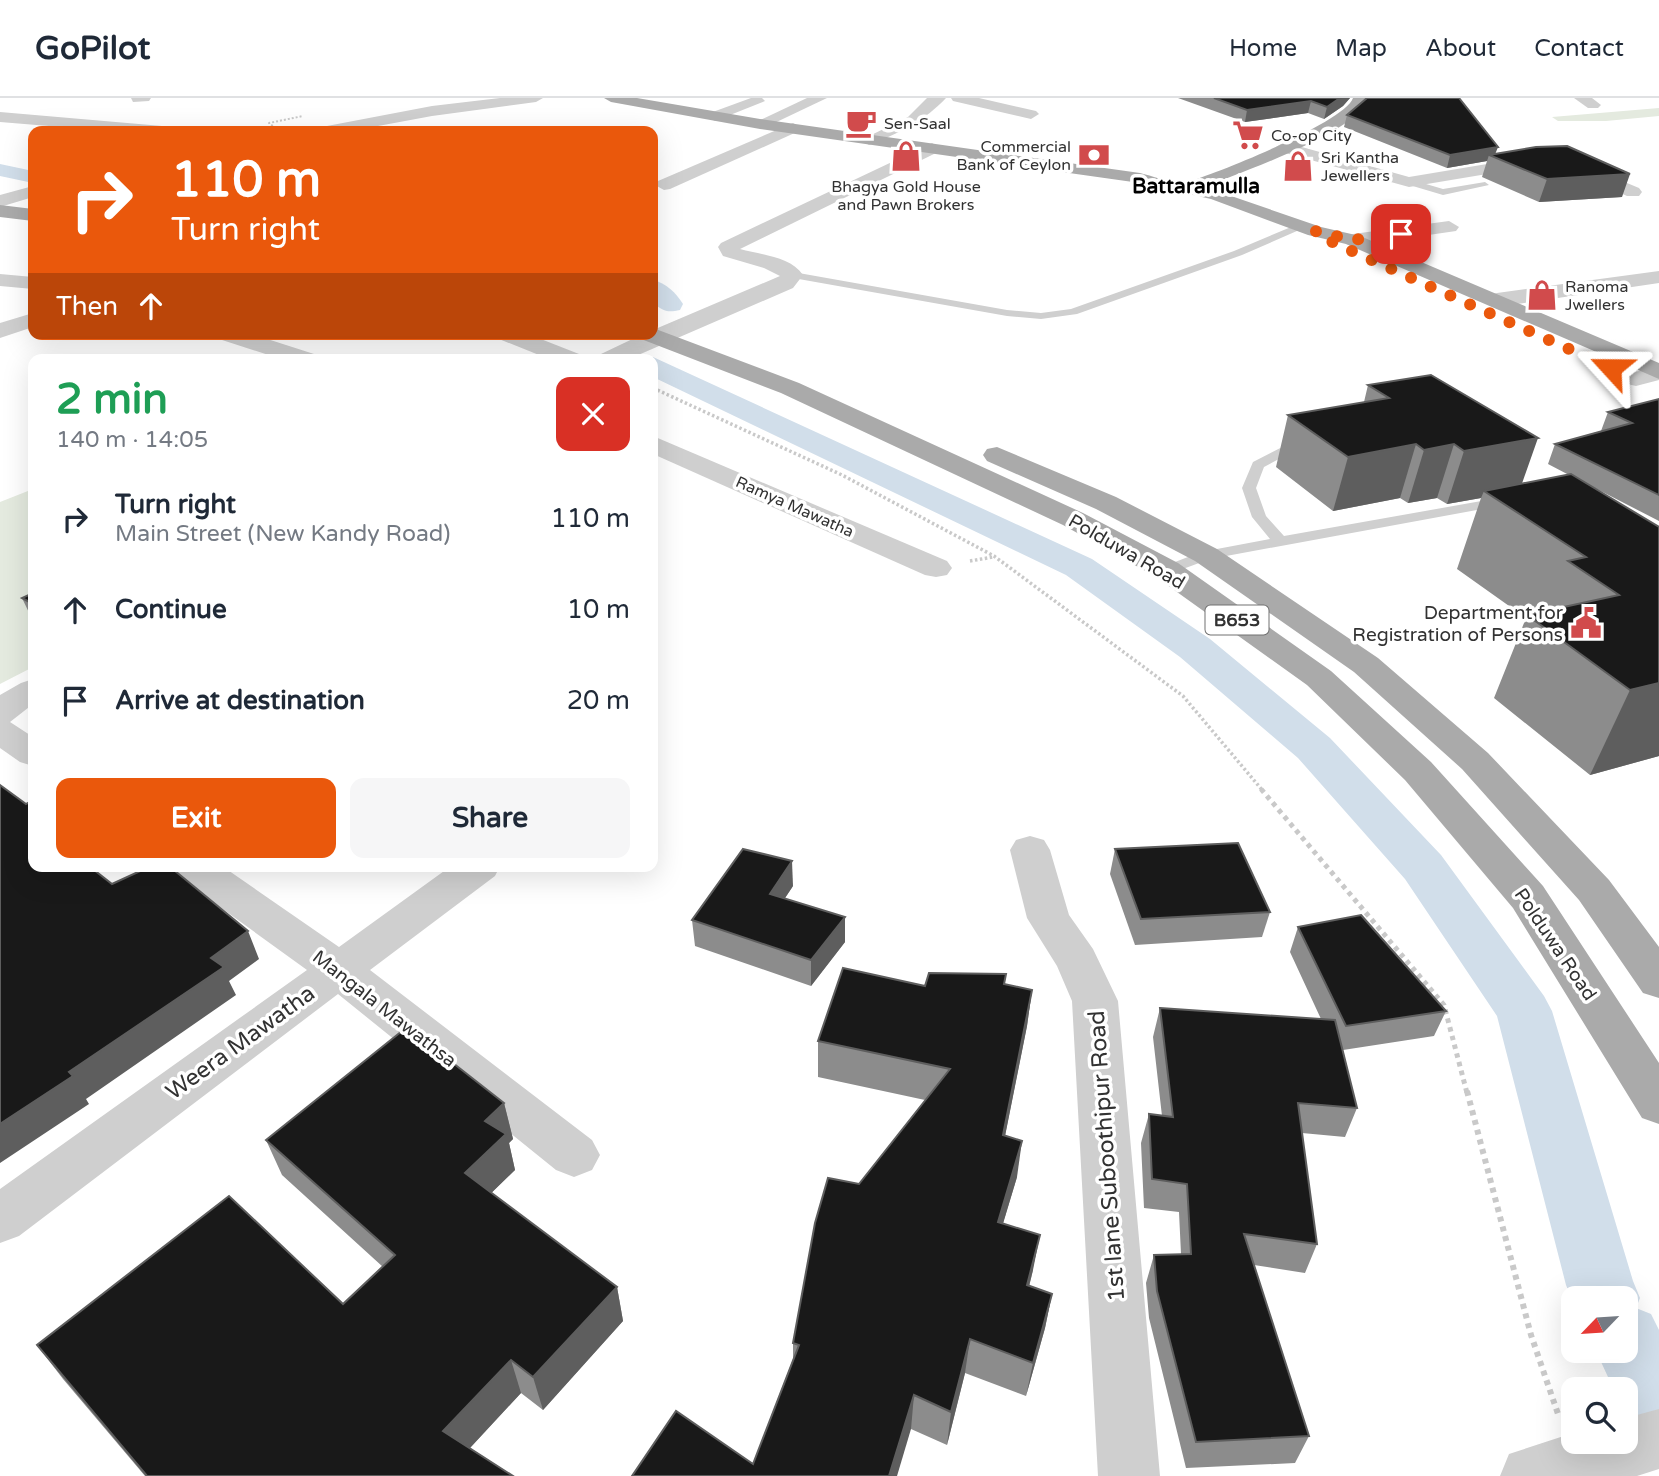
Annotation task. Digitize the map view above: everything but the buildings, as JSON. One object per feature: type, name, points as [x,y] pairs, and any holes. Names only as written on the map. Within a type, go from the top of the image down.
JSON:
[{"type":"main road","points":[[611,98],[637,100],[766,125],[1140,178],[1216,185],[1251,205],[1309,228],[1353,240],[1497,300],[1651,375],[1659,389]]},
{"type":"main road","points":[[1216,185],[1353,113],[1361,101],[1360,98]]},
{"type":"main road","points":[[1140,178],[1187,188],[1242,181],[1362,124],[1371,116]]},
{"type":"main road","points":[[1242,181],[1241,193],[1251,205]]},
{"type":"main road","points":[[13,199],[28,211]]},
{"type":"main road","points":[[1309,228],[1334,243],[1651,375]]},
{"type":"main road","name":"Polduwa Road","points":[[660,328],[820,376],[1106,503],[1206,555],[1367,665],[1475,761],[1594,890],[1659,981]]},
{"type":"main road","name":"Polduwa Road","points":[[660,328],[1073,519],[1167,570],[1319,678],[1418,771],[1528,897],[1659,1104]]},
{"type":"street","points":[[353,126],[432,111],[537,98]]},
{"type":"street","points":[[719,142],[766,125],[820,98]]},
{"type":"street","points":[[869,139],[914,120],[929,103],[939,98]]},
{"type":"street","points":[[958,98],[1031,114]]},
{"type":"street","points":[[715,116],[757,101]]},
{"type":"street","points":[[0,117],[103,126],[134,103]]},
{"type":"street","points":[[664,185],[793,128]]},
{"type":"street","points":[[1284,147],[1409,182],[1529,162],[1562,160],[1633,192]]},
{"type":"street","points":[[660,328],[789,279],[784,266],[730,252],[728,247],[932,148]]},
{"type":"street","points":[[1353,240],[1449,227]]},
{"type":"street","points":[[1497,300],[1659,276]]},
{"type":"street","points":[[0,280],[28,283]]},
{"type":"street","points":[[0,331],[28,322]]},
{"type":"street","points":[[244,340],[289,354]]},
{"type":"street","points":[[266,347],[285,340]]},
{"type":"street","points":[[522,340],[558,354]]},
{"type":"street","points":[[617,354],[640,340]]},
{"type":"street","name":"Ramya Mawatha","points":[[658,446],[936,568]]},
{"type":"street","points":[[0,714],[28,693]]},
{"type":"street","points":[[0,731],[28,751]]},
{"type":"street","name":"1st lane Suboothipur Road","points":[[1030,850],[1048,918],[1077,961],[1095,1001],[1129,1476]]},
{"type":"street","name":"Mangala Mawathsa","points":[[200,872],[338,970],[574,1155]]},
{"type":"street","name":"Weera Mawatha","points":[[0,1219],[472,872]]},
{"type":"lane","points":[[1409,182],[1443,192],[1485,185]]},
{"type":"lane","points":[[789,279],[1041,316],[1073,312],[1309,228]]},
{"type":"lane","points":[[1279,540],[1259,517],[1249,488],[1258,465],[1296,444]]},
{"type":"lane","points":[[1167,570],[1206,555],[1279,540],[1520,498]]},
{"type":"path","points":[[658,390],[842,475],[994,556],[1183,696],[1444,1005],[1531,1335],[1593,1461]]},
{"type":"shaded area","points":[[1659,108],[1659,116],[1606,121],[1558,121],[1552,117]]},
{"type":"shaded area","points":[[28,491],[28,670],[0,684],[0,502]]},
{"type":"waterway","points":[[0,170],[28,176]]},
{"type":"waterway","points":[[658,293],[670,304]]},
{"type":"waterway","points":[[658,368],[1079,567],[1195,648],[1314,748],[1423,867],[1524,1011],[1600,1286]]},
{"type":"waterway","points":[[1638,1363],[1659,1406]]},
{"type":"place","name":"Sen-Saal","points":[[861,123]]},
{"type":"place","name":"Co-op City","points":[[1248,135]]},
{"type":"place","name":"Commercial Bank of Ceylon","points":[[1094,155]]},
{"type":"place","name":"Bhagya Gold House and Pawn Brokers","points":[[906,156]]},
{"type":"place","name":"Sri Kantha Jewellers","points":[[1298,166]]},
{"type":"place","name":"Ranoma Jwellers","points":[[1542,295]]},
{"type":"place","name":"Department for Registration of Persons","points":[[1586,623]]},
{"type":"district","name":"Battaramulla","points":[[1196,186]]},
{"type":"route","points":[[1401,234],[1353,240],[1315,231],[1334,243],[1611,368]]}]
